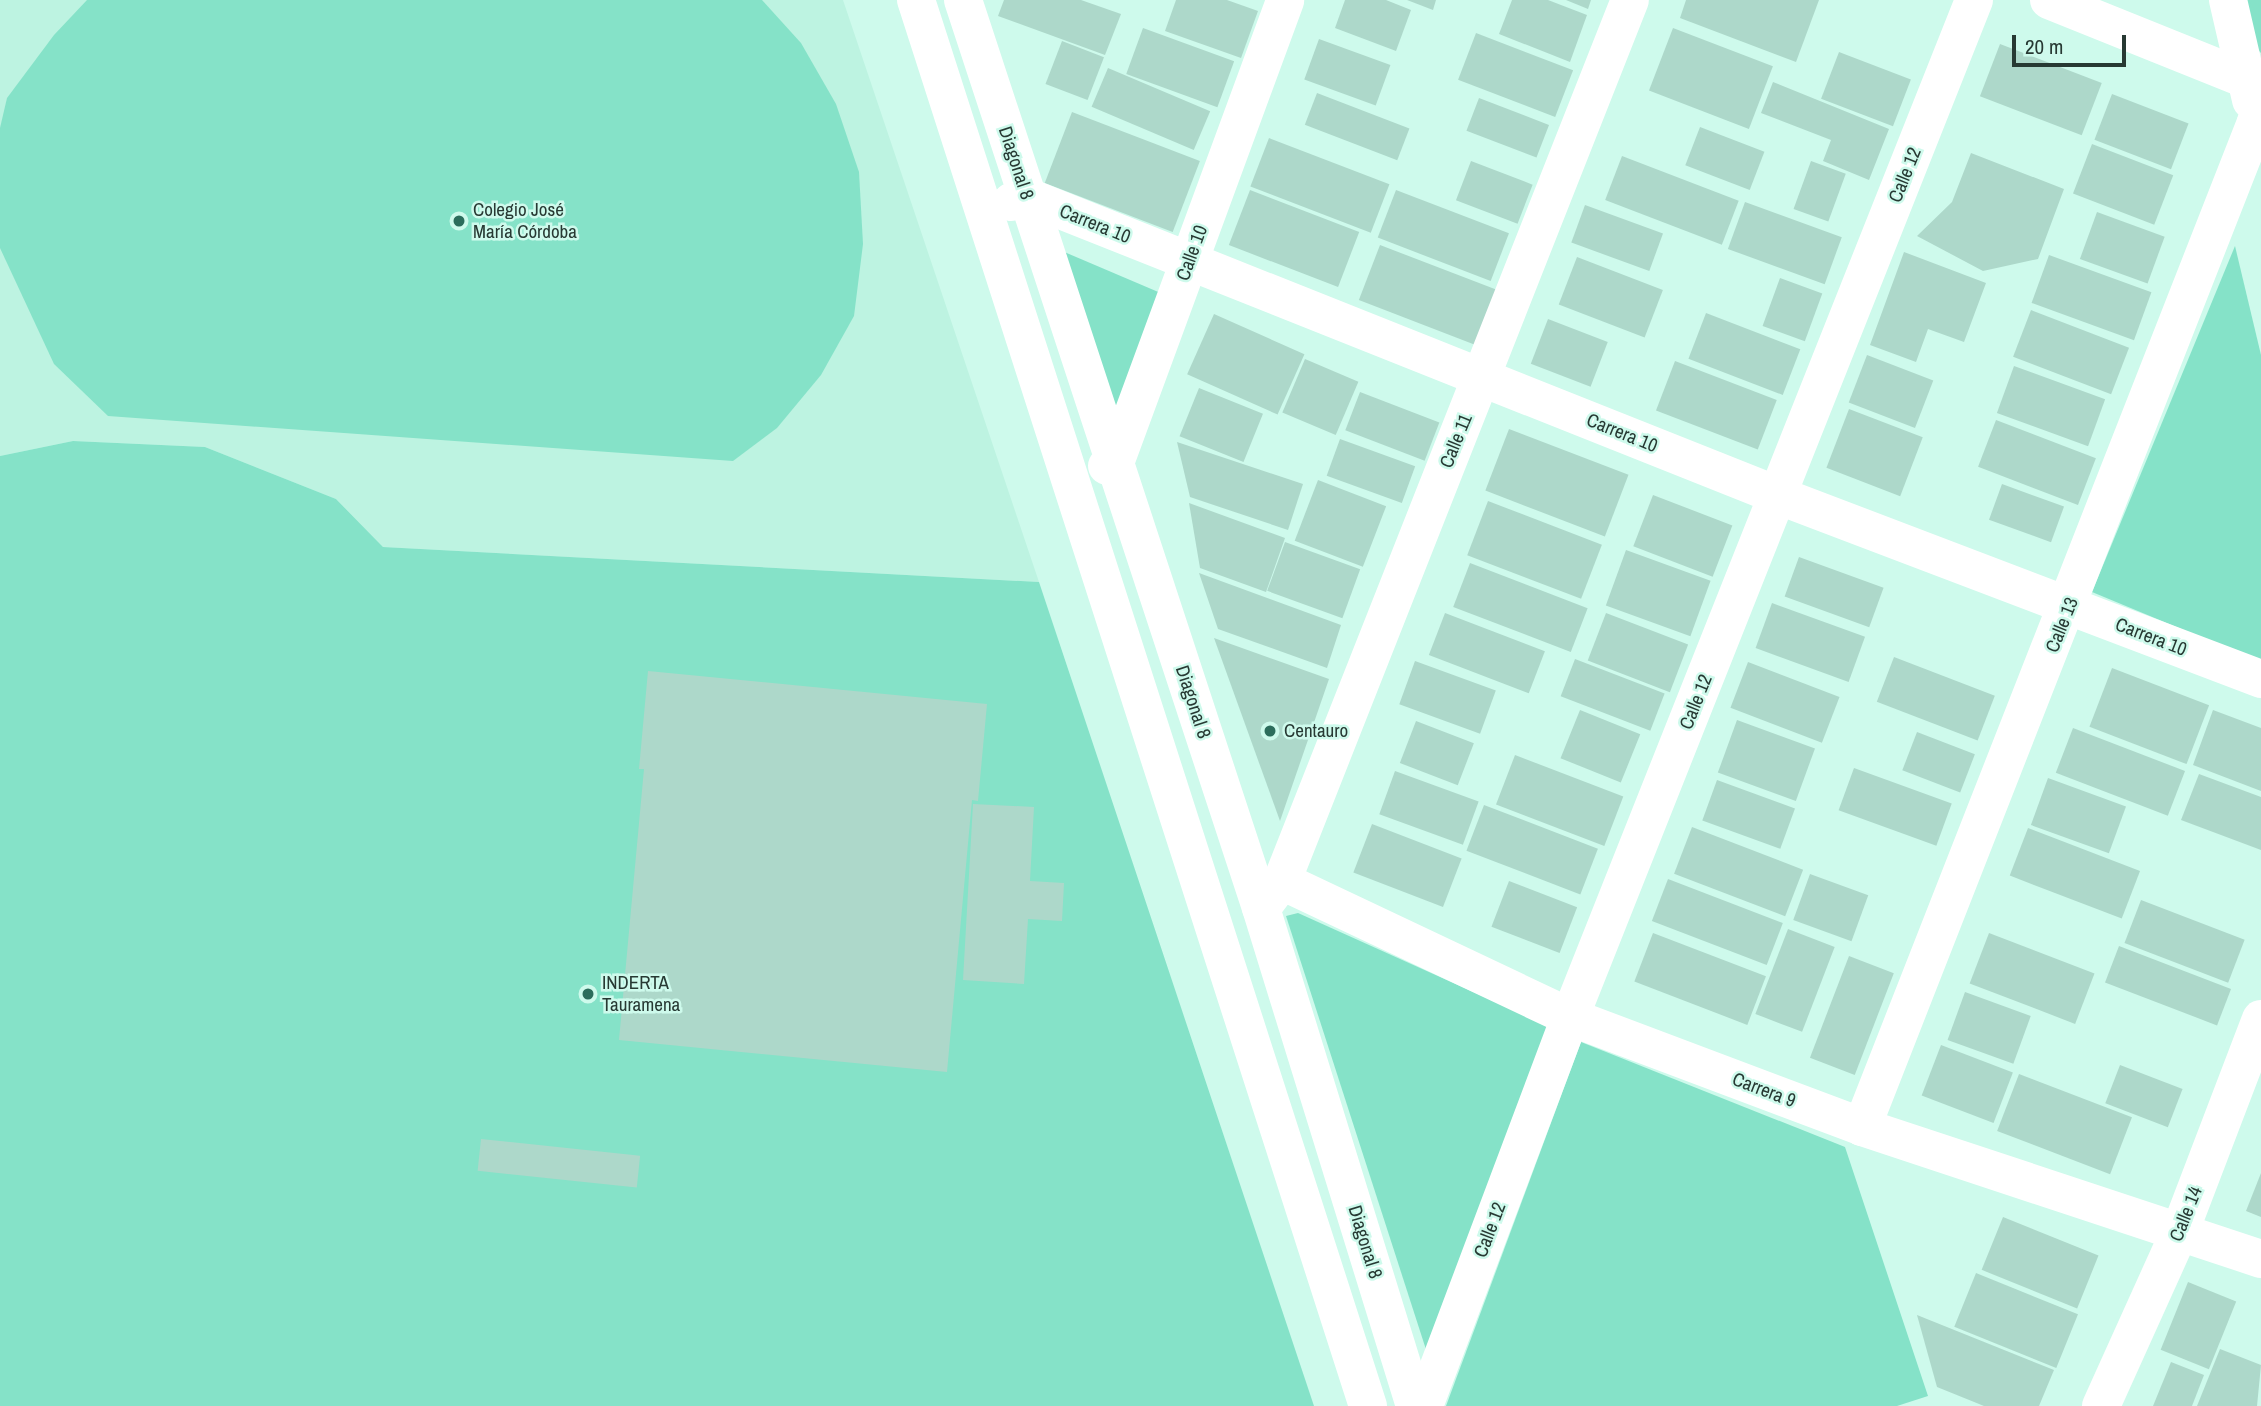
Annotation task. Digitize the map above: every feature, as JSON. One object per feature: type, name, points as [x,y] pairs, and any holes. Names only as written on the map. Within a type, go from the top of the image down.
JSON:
[{"type":"street","points":[[916,0],[1219,931],[1368,1406]]},
{"type":"street","name":"Diagonal 8","points":[[963,0],[1115,463],[1272,895],[1416,1406]]},
{"type":"street","name":"Calle 10","points":[[1115,463],[1285,0]]},
{"type":"street","name":"Calle 11","points":[[1272,895],[1482,377],[1630,0]]},
{"type":"street","name":"Calle 12","points":[[1424,1406],[1570,1017],[1974,0]]},
{"type":"street","points":[[2049,0],[2246,79]]},
{"type":"street","points":[[2228,0],[2259,128]]},
{"type":"street","name":"Calle 13","points":[[1862,1127],[2259,128]]},
{"type":"street","points":[[984,209],[1028,197]]},
{"type":"street","name":"Carrera 10","points":[[1028,197],[1777,495],[2261,679]]},
{"type":"street","points":[[1071,477],[1115,463]]},
{"type":"street","points":[[1219,931],[1272,895]]},
{"type":"street","name":"Carrera 9","points":[[1272,895],[1570,1017],[1862,1127],[2261,1259]]},
{"type":"street","name":"Calle 14","points":[[2101,1406],[2180,1231],[2261,1019]]},
{"type":"shaded area","name":"Colegio José María Córdoba","points":[[0,0],[843,0],[1039,582],[383,547],[336,499],[205,447],[73,441],[0,456]]},
{"type":"shaded area","name":"Colegio José María Córdoba","points":[[87,0],[762,0],[801,43],[836,104],[859,172],[863,244],[854,316],[821,375],[777,428],[733,461],[108,416],[54,364],[0,248],[0,128],[7,98],[54,35]]},
{"type":"shaded area","points":[[2246,0],[2261,0],[2261,53],[2258,50]]},
{"type":"shaded area","points":[[2235,246],[2261,355],[2261,662],[2092,592]]},
{"type":"shaded area","points":[[1062,251],[1163,294],[1114,424]]},
{"type":"shaded area","name":"INDERTA Tauramena","points":[[73,441],[205,447],[336,499],[383,547],[1039,582],[1314,1406],[0,1406],[0,456]]},
{"type":"shaded area","points":[[1298,913],[1560,1031],[1431,1365],[1286,916]]},
{"type":"shaded area","points":[[1581,1042],[1845,1147],[1928,1396],[1897,1406],[1446,1406]]},
{"type":"building","points":[[1004,0],[1081,0],[1121,14],[1105,55],[998,16]]},
{"type":"building","points":[[1176,0],[1227,0],[1258,11],[1241,58],[1165,31]]},
{"type":"building","points":[[1345,0],[1386,0],[1411,10],[1396,51],[1335,28]]},
{"type":"building","points":[[1407,0],[1436,0],[1433,10]]},
{"type":"building","points":[[1512,0],[1548,0],[1587,15],[1570,62],[1499,34]]},
{"type":"building","points":[[1566,0],[1591,0],[1588,9]]},
{"type":"building","points":[[1686,0],[1819,0],[1796,62],[1680,18]]},
{"type":"building","points":[[1143,28],[1234,61],[1217,107],[1126,74]]},
{"type":"building","points":[[1673,28],[1773,66],[1749,129],[1649,91]]},
{"type":"building","points":[[1476,33],[1573,70],[1555,117],[1458,80]]},
{"type":"building","points":[[1319,39],[1390,65],[1376,105],[1304,79]]},
{"type":"building","points":[[1062,41],[1104,57],[1088,100],[1046,84]]},
{"type":"building","points":[[2000,44],[2102,83],[2082,135],[1980,96]]},
{"type":"building","points":[[1839,52],[1911,80],[1893,126],[1821,99]]},
{"type":"building","points":[[1108,68],[1210,111],[1194,150],[1092,107]]},
{"type":"building","points":[[1773,82],[1889,129],[1869,180],[1823,161],[1831,140],[1761,113]]},
{"type":"building","points":[[1317,93],[1409,128],[1397,160],[1305,125]]},
{"type":"building","points":[[2112,94],[2189,123],[2171,169],[2094,140]]},
{"type":"building","points":[[1479,98],[1549,125],[1536,158],[1466,131]]},
{"type":"building","points":[[1072,112],[1200,161],[1173,232],[1045,183]]},
{"type":"building","points":[[1700,127],[1764,152],[1750,190],[1685,165]]},
{"type":"building","points":[[1269,138],[1389,184],[1371,233],[1250,187]]},
{"type":"building","points":[[2092,144],[2173,175],[2154,225],[2073,193]]},
{"type":"building","points":[[1971,153],[2064,189],[2038,259],[1983,271],[1917,236],[1952,202]]},
{"type":"building","points":[[1622,156],[1739,201],[1722,245],[1605,200]]},
{"type":"building","points":[[1471,161],[1533,185],[1518,224],[1456,200]]},
{"type":"building","points":[[1811,161],[1846,174],[1828,222],[1794,209]]},
{"type":"building","points":[[1250,190],[1359,232],[1338,287],[1229,245]]},
{"type":"building","points":[[1396,190],[1509,233],[1491,281],[1378,238]]},
{"type":"building","points":[[1745,202],[1842,237],[1825,284],[1728,249]]},
{"type":"building","points":[[1585,205],[1663,233],[1649,271],[1571,243]]},
{"type":"building","points":[[2097,212],[2165,237],[2148,284],[2080,259]]},
{"type":"building","points":[[1380,245],[1497,290],[1476,345],[1359,300]]},
{"type":"building","points":[[1904,252],[1986,283],[1964,342],[1928,329],[1916,362],[1870,345]]},
{"type":"building","points":[[2049,255],[2151,292],[2134,340],[2032,303]]},
{"type":"building","points":[[1577,257],[1663,290],[1645,338],[1559,305]]},
{"type":"building","points":[[1780,278],[1822,293],[1805,341],[1763,326]]},
{"type":"building","points":[[2031,310],[2129,348],[2111,394],[2013,357]]},
{"type":"building","points":[[1706,313],[1800,349],[1783,395],[1688,359]]},
{"type":"building","points":[[1214,314],[1304,354],[1278,415],[1187,374]]},
{"type":"building","points":[[1548,319],[1608,342],[1591,387],[1531,364]]},
{"type":"building","points":[[1867,355],[1933,380],[1915,428],[1849,403]]},
{"type":"building","points":[[1305,359],[1358,382],[1336,435],[1282,412]]},
{"type":"building","points":[[1675,361],[1777,400],[1758,450],[1656,410]]},
{"type":"building","points":[[2014,366],[2105,399],[2088,446],[1997,413]]},
{"type":"building","points":[[1199,388],[1263,414],[1243,462],[1180,436]]},
{"type":"building","points":[[1360,392],[1439,422],[1425,461],[1345,430]]},
{"type":"building","points":[[1849,409],[1923,437],[1900,496],[1826,468]]},
{"type":"building","points":[[1996,420],[2096,458],[2078,505],[1978,467]]},
{"type":"building","points":[[1509,429],[1628,475],[1605,536],[1485,491]]},
{"type":"building","points":[[1340,439],[1415,466],[1402,503],[1327,476]]},
{"type":"building","points":[[1177,442],[1303,484],[1288,530],[1190,497]]},
{"type":"building","points":[[1318,480],[1386,506],[1363,567],[1295,541]]},
{"type":"building","points":[[2002,484],[2064,507],[2051,542],[1989,520]]},
{"type":"building","points":[[1653,495],[1732,525],[1713,577],[1633,546]]},
{"type":"building","points":[[1488,501],[1602,545],[1581,599],[1467,555]]},
{"type":"building","points":[[1189,503],[1285,538],[1266,592],[1200,568]]},
{"type":"building","points":[[1285,542],[1360,569],[1342,618],[1267,591]]},
{"type":"building","points":[[1626,550],[1711,581],[1690,636],[1606,605]]},
{"type":"building","points":[[1799,557],[1884,588],[1869,627],[1785,596]]},
{"type":"building","points":[[1470,563],[1588,608],[1571,652],[1453,607]]},
{"type":"building","points":[[1199,573],[1341,625],[1327,668],[1218,629]]},
{"type":"building","points":[[1772,603],[1865,637],[1849,682],[1756,648]]},
{"type":"building","points":[[1445,613],[1545,651],[1529,693],[1429,655]]},
{"type":"building","points":[[1606,613],[1688,645],[1670,692],[1588,661]]},
{"type":"building","points":[[1214,638],[1329,679],[1280,821]]},
{"type":"building","points":[[1894,657],[1995,696],[1978,741],[1877,702]]},
{"type":"building","points":[[1575,659],[1665,693],[1650,731],[1561,696]]},
{"type":"building","points":[[1415,661],[1496,690],[1480,734],[1399,704]]},
{"type":"building","points":[[1748,662],[1839,697],[1822,743],[1730,708]]},
{"type":"building","points":[[2112,668],[2209,705],[2187,764],[2089,727]]},
{"type":"building","points":[[648,671],[987,704],[978,801],[972,800],[947,1072],[619,1040],[644,769],[639,769]]},
{"type":"building","points":[[1580,710],[1640,734],[1621,783],[1561,758]]},
{"type":"building","points":[[2213,710],[2261,728],[2261,791],[2193,765]]},
{"type":"building","points":[[1737,720],[1815,748],[1796,801],[1718,773]]},
{"type":"building","points":[[1416,721],[1474,743],[1458,785],[1400,763]]},
{"type":"building","points":[[2073,728],[2185,771],[2168,816],[2056,773]]},
{"type":"building","points":[[1917,732],[1975,754],[1960,792],[1902,770]]},
{"type":"building","points":[[1515,755],[1623,797],[1604,846],[1496,804]]},
{"type":"building","points":[[1854,768],[1952,804],[1936,846],[1839,810]]},
{"type":"building","points":[[1395,771],[1479,801],[1463,845],[1379,814]]},
{"type":"building","points":[[2199,774],[2261,797],[2261,850],[2181,820]]},
{"type":"building","points":[[2048,778],[2126,806],[2109,853],[2031,825]]},
{"type":"building","points":[[1717,780],[1795,808],[1780,849],[1702,820]]},
{"type":"building","points":[[973,804],[1034,807],[1030,881],[1064,883],[1062,921],[1028,919],[1024,984],[963,980]]},
{"type":"building","points":[[1484,805],[1598,849],[1580,894],[1466,851]]},
{"type":"building","points":[[1372,824],[1462,858],[1443,907],[1353,873]]},
{"type":"building","points":[[1692,827],[1803,870],[1785,916],[1674,874]]},
{"type":"building","points":[[2028,828],[2140,871],[2122,919],[2010,876]]},
{"type":"building","points":[[1810,874],[1868,895],[1852,941],[1793,920]]},
{"type":"building","points":[[1668,879],[1783,923],[1767,965],[1652,921]]},
{"type":"building","points":[[1509,881],[1577,907],[1560,953],[1491,927]]},
{"type":"building","points":[[2141,900],[2245,940],[2228,983],[2125,943]]},
{"type":"building","points":[[1788,929],[1835,947],[1802,1032],[1755,1014]]},
{"type":"building","points":[[1653,933],[1766,976],[1747,1025],[1634,982]]},
{"type":"building","points":[[1989,933],[2094,973],[2075,1024],[1970,983]]},
{"type":"building","points":[[2119,946],[2231,989],[2217,1025],[2105,982]]},
{"type":"building","points":[[1849,956],[1894,973],[1855,1075],[1810,1058]]},
{"type":"building","points":[[1965,992],[2031,1016],[2013,1064],[1948,1040]]},
{"type":"building","points":[[1941,1045],[2013,1073],[1994,1123],[1922,1095]]},
{"type":"building","points":[[2120,1065],[2183,1089],[2168,1127],[2105,1103]]},
{"type":"building","points":[[2019,1074],[2132,1117],[2110,1174],[1997,1131]]},
{"type":"building","points":[[481,1139],[640,1156],[637,1188],[478,1171]]},
{"type":"building","points":[[2261,1173],[2261,1217],[2246,1211]]},
{"type":"building","points":[[2003,1217],[2098,1256],[2077,1308],[1982,1270]]},
{"type":"building","points":[[1976,1273],[2078,1314],[2056,1368],[1954,1327]]},
{"type":"building","points":[[2188,1282],[2236,1301],[2209,1369],[2161,1350]]},
{"type":"building","points":[[1917,1315],[2054,1370],[2039,1406],[1984,1406],[1937,1387]]},
{"type":"building","points":[[2220,1349],[2261,1365],[2257,1406],[2197,1406]]},
{"type":"building","points":[[2171,1362],[2204,1375],[2192,1406],[2153,1406]]},
{"type":"place","name":"Colegio José María Córdoba","points":[[459,221]]},
{"type":"place","name":"Centauro","points":[[1270,731]]},
{"type":"place","name":"INDERTA Tauramena","points":[[588,994]]}]
